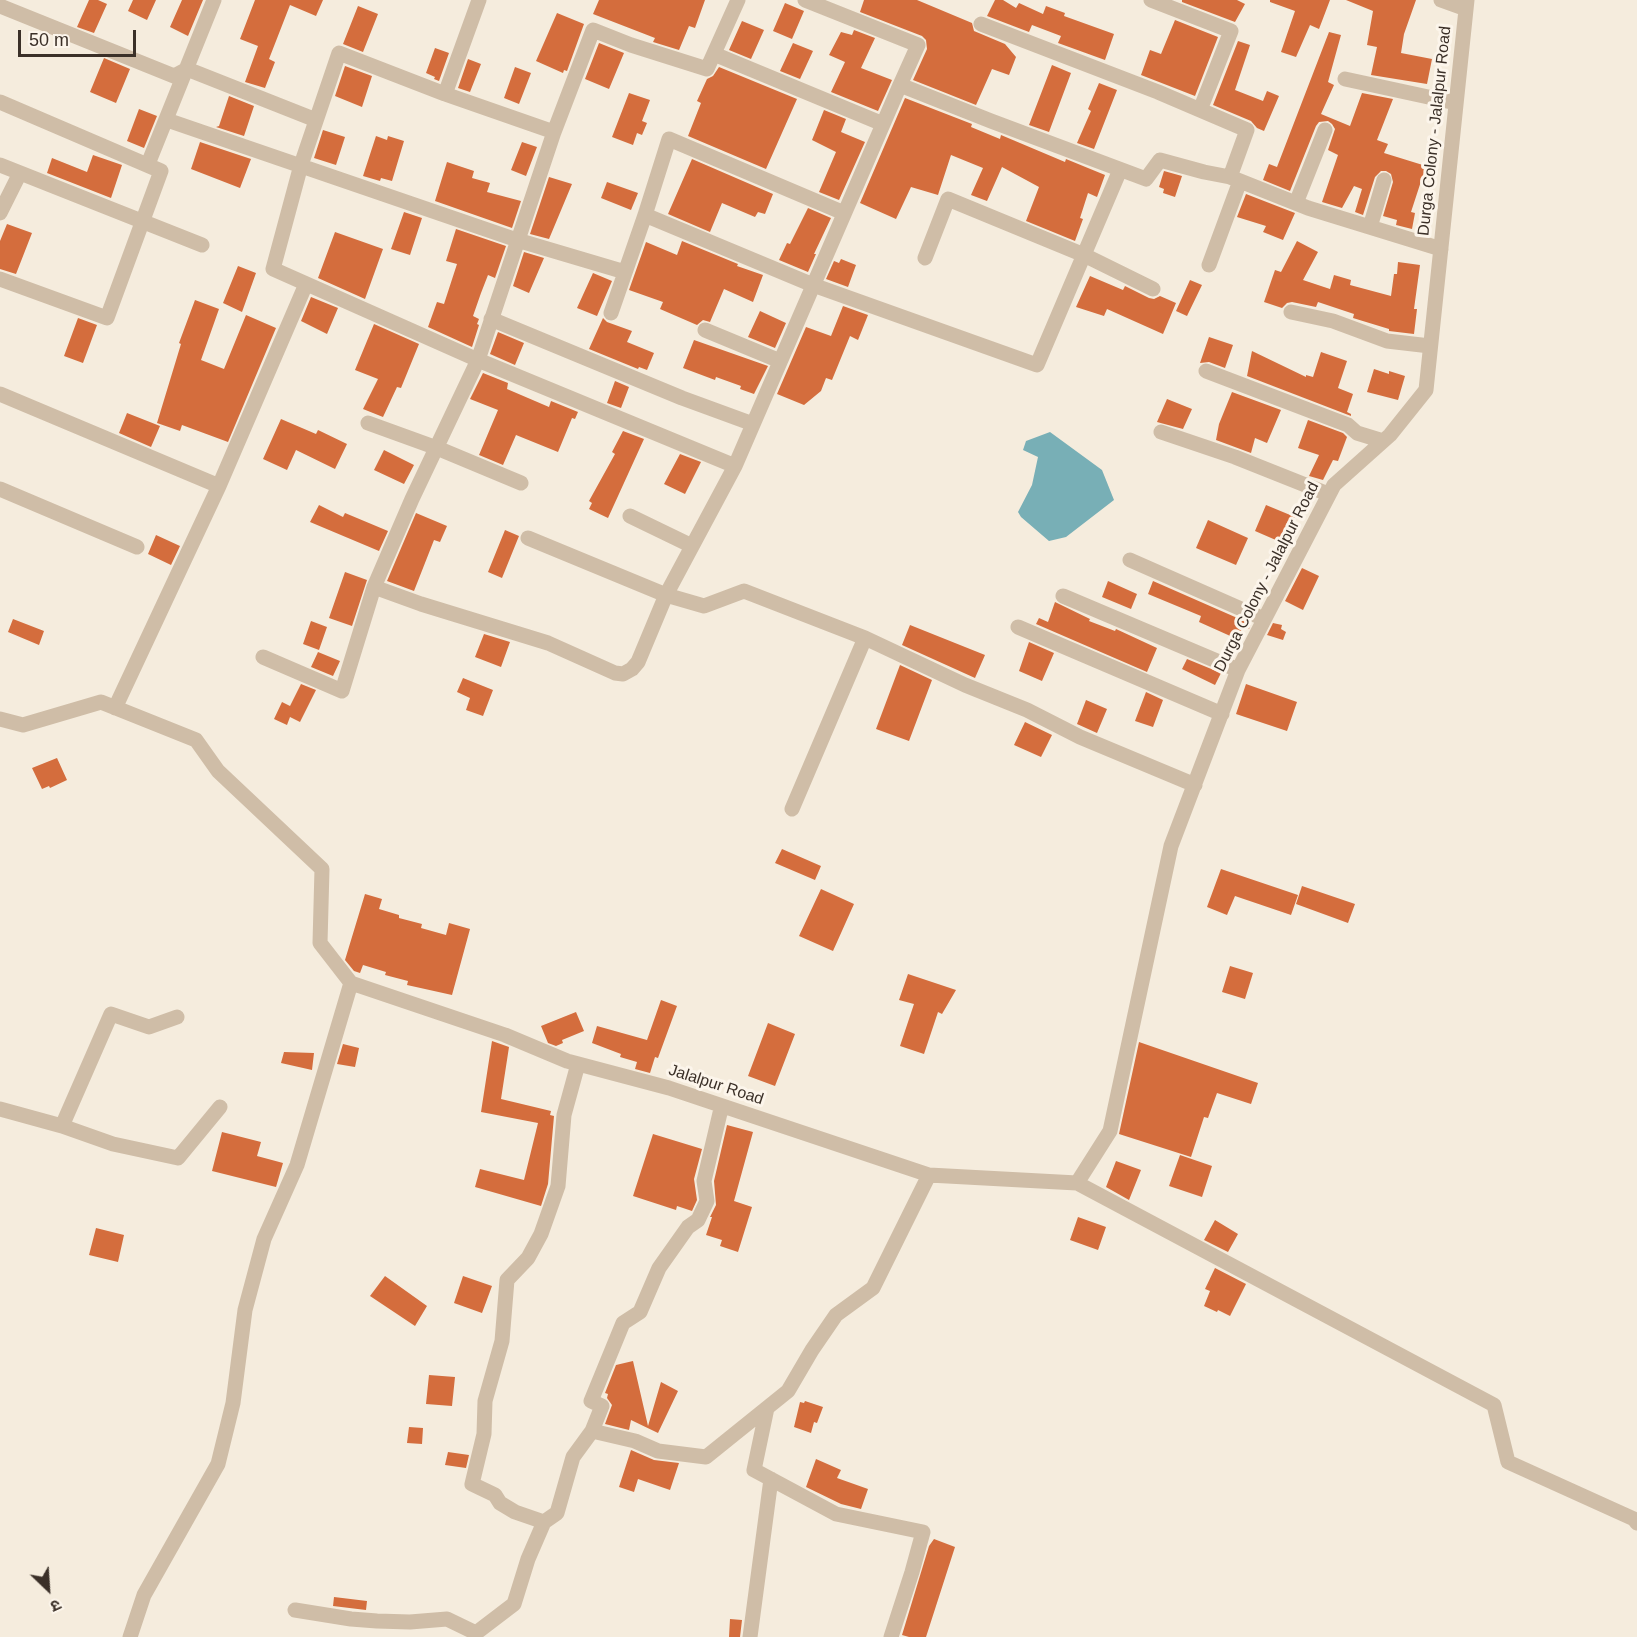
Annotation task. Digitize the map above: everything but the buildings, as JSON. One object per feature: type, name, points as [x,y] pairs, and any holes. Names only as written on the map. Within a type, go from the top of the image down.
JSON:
[{"type":"street","points":[[148,164],[214,0]]},
{"type":"street","points":[[445,94],[479,0]]},
{"type":"street","points":[[263,657],[342,691],[374,587],[412,499],[478,360],[554,132],[593,30],[631,45],[707,69],[738,0]]},
{"type":"street","points":[[374,587],[548,643],[623,674],[638,662],[666,596],[735,466],[918,45],[805,0]]},
{"type":"street","points":[[1151,0],[1231,32],[1200,110]]},
{"type":"street","points":[[1441,0],[1466,4]]},
{"type":"street","name":"Durga Colony - Jalalpur Road","points":[[1077,1183],[1110,1131],[1171,846],[1238,670],[1334,484],[1383,441],[1426,390],[1466,4]]},
{"type":"street","points":[[0,6],[174,76],[187,69],[316,120]]},
{"type":"street","points":[[981,24],[1247,130],[1209,265]]},
{"type":"street","points":[[554,132],[445,94],[339,53],[301,165],[273,269],[478,360],[735,466]]},
{"type":"street","points":[[714,54],[883,124]]},
{"type":"street","points":[[1345,79],[1456,103]]},
{"type":"street","points":[[900,85],[1146,179],[1160,160],[1235,179],[1296,203],[1441,249]]},
{"type":"street","points":[[0,102],[161,171],[107,318],[0,279]]},
{"type":"street","points":[[167,120],[517,240],[625,272]]},
{"type":"street","points":[[1296,203],[1325,130]]},
{"type":"street","points":[[610,313],[669,139],[844,213]]},
{"type":"street","points":[[0,165],[202,245]]},
{"type":"street","points":[[645,215],[813,285],[1038,365],[1120,170]]},
{"type":"street","points":[[0,213],[20,173]]},
{"type":"street","points":[[1370,227],[1384,180]]},
{"type":"street","points":[[925,258],[948,199],[1084,255],[1153,289]]},
{"type":"street","points":[[115,708],[219,486],[306,284]]},
{"type":"street","points":[[1291,312],[1333,321],[1387,340],[1430,346]]},
{"type":"street","points":[[491,320],[682,398],[753,424]]},
{"type":"street","points":[[705,330],[780,361]]},
{"type":"street","points":[[1206,371],[1348,425],[1357,432],[1383,441]]},
{"type":"street","points":[[0,394],[219,486]]},
{"type":"street","points":[[368,423],[437,448],[520,483]]},
{"type":"street","points":[[1161,432],[1235,457],[1328,495]]},
{"type":"street","points":[[0,489],[137,547]]},
{"type":"street","points":[[630,516],[692,546]]},
{"type":"street","points":[[528,538],[666,596],[704,606],[744,591],[865,638],[965,685],[1027,710],[1080,737],[1196,785]]},
{"type":"street","points":[[1130,560],[1264,619]]},
{"type":"street","points":[[1063,596],[1238,670]]},
{"type":"street","points":[[1018,627],[1222,714]]},
{"type":"street","points":[[792,809],[865,638]]},
{"type":"street","points":[[0,719],[23,725],[101,702],[196,740],[218,771],[322,869],[320,944],[351,983],[297,1166],[264,1239],[245,1310],[233,1403],[218,1464],[144,1595],[130,1637]]},
{"type":"street","name":"Jalalpur Road","points":[[351,983],[505,1035],[578,1065],[669,1088],[929,1175],[1077,1183]]},
{"type":"street","points":[[62,1126],[111,1014],[149,1027],[177,1017]]},
{"type":"street","points":[[544,1522],[515,1512],[500,1503],[495,1495],[472,1484],[484,1434],[485,1401],[502,1341],[507,1280],[528,1258],[541,1234],[558,1186],[564,1115],[578,1065]]},
{"type":"street","points":[[0,1109],[62,1126],[113,1144],[178,1158],[220,1107]]},
{"type":"street","points":[[295,1610],[377,1621],[410,1622],[447,1619],[476,1635],[514,1604],[528,1559],[544,1522],[557,1513],[573,1457],[592,1431],[602,1406],[591,1401],[623,1323],[640,1312],[659,1268],[688,1227],[698,1220],[707,1201],[704,1181],[720,1113]]},
{"type":"street","points":[[592,1431],[635,1441],[658,1451],[706,1457],[788,1391],[812,1350],[836,1316],[873,1288],[929,1175]]},
{"type":"street","points":[[1077,1183],[1494,1405],[1508,1462],[1634,1518],[1637,1523]]},
{"type":"street","points":[[767,1408],[754,1470],[836,1514],[923,1532],[891,1637]]},
{"type":"street","points":[[750,1637],[771,1479]]},
{"type":"water","points":[[1050,432],[1102,470],[1114,500],[1066,537],[1049,541],[1018,512],[1032,485],[1038,457],[1023,450],[1026,441]]}]
